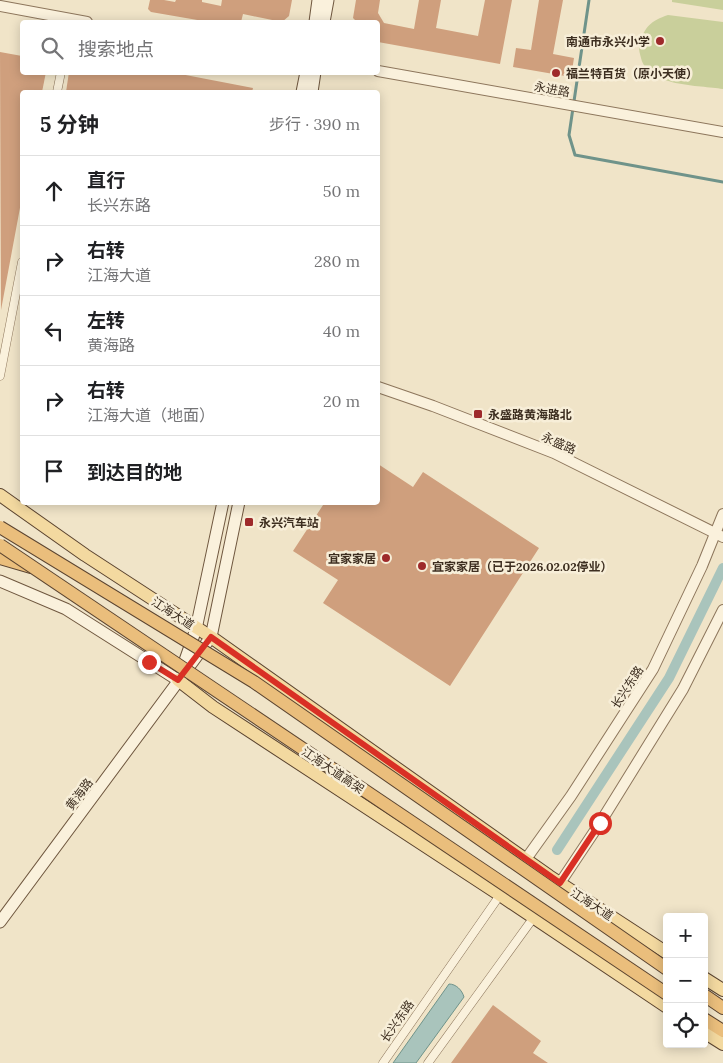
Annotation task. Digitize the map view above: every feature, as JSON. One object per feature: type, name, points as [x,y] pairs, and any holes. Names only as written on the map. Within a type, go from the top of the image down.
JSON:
[{"type":"highway","points":[[0,527],[254,682],[663,966]]},
{"type":"highway","name":"江海大道高架","points":[[0,546],[663,991]]},
{"type":"highway","points":[[0,558],[35,568]]},
{"type":"highway","points":[[708,998],[723,1008]]},
{"type":"highway","points":[[708,1022],[723,1031]]},
{"type":"main road","points":[[314,20],[318,0]]},
{"type":"main road","points":[[324,20],[328,0]]},
{"type":"main road","points":[[302,90],[305,75]]},
{"type":"main road","points":[[312,90],[315,75]]},
{"type":"main road","name":"江海大道","points":[[0,495],[85,555],[211,637],[560,883],[663,950]]},
{"type":"main road","name":"黄海路","points":[[178,680],[196,629],[222,505]]},
{"type":"main road","name":"黄海路","points":[[0,922],[211,637],[238,505]]},
{"type":"main road","points":[[0,581],[66,609],[178,680],[213,707],[534,917],[663,1004]]},
{"type":"main road","points":[[708,981],[723,990]]},
{"type":"main road","points":[[708,1035],[723,1044]]},
{"type":"street","points":[[0,6],[67,20]]},
{"type":"street","name":"永进路","points":[[380,71],[723,132]]},
{"type":"street","points":[[57,90],[60,75]]},
{"type":"street","points":[[0,376],[20,272]]},
{"type":"street","name":"永盛路","points":[[380,388],[554,453],[719,534]]},
{"type":"street","name":"长兴东路","points":[[526,859],[572,796],[653,669],[719,534],[723,514]]},
{"type":"street","points":[[560,883],[600,823],[683,689],[723,610]]},
{"type":"street","name":"长兴东路","points":[[384,1063],[500,895]]},
{"type":"street","points":[[428,1063],[534,917]]},
{"type":"green space","points":[[672,0],[723,0],[723,10],[672,2]]},
{"type":"green space","points":[[668,15],[723,22],[723,89],[676,83],[653,75],[646,67],[639,51],[642,37],[649,25]]},
{"type":"water","points":[[449,984],[458,988],[464,997],[416,1063],[393,1063]]},
{"type":"building","points":[[150,0],[175,2],[176,0],[202,0],[202,2],[221,6],[222,0],[292,0],[289,16],[284,20],[272,20],[243,14],[242,20],[197,20],[151,12],[148,9]]},
{"type":"building","points":[[356,0],[380,0],[378,13],[384,23],[414,29],[419,0],[441,0],[436,28],[478,36],[485,0],[512,0],[500,64],[380,42],[380,20],[355,20],[353,18]]},
{"type":"building","points":[[539,0],[563,0],[553,54],[574,58],[571,77],[513,67],[516,48],[531,50]]},
{"type":"building","points":[[0,52],[20,56],[20,75],[45,75],[42,90],[20,90],[20,208],[1,310]]},
{"type":"building","points":[[69,75],[186,75],[253,88],[252,90],[66,90]]},
{"type":"building","name":"宜家家居（已于2026.02.02停业）","points":[[380,465],[413,487],[423,472],[539,548],[450,686],[323,603],[338,580],[293,551],[323,505],[380,505]]},
{"type":"building","points":[[493,1005],[541,1041],[533,1053],[548,1063],[451,1063]]},
{"type":"waterway","points":[[589,0],[569,135],[575,155],[723,182]]},
{"type":"waterway","points":[[557,850],[669,678],[723,568]]},
{"type":"place","name":"南通市永兴小学","points":[[660,41]]},
{"type":"place","name":"福兰特百货（原小天使）","points":[[556,73]]},
{"type":"place","name":"永盛路黄海路北","points":[[478,414]]},
{"type":"place","name":"永兴汽车站","points":[[249,522]]},
{"type":"place","name":"宜家家居","points":[[386,558]]},
{"type":"place","name":"宜家家居（已于2026.02.02停业）","points":[[422,566]]},
{"type":"route","points":[[149,662],[178,680],[211,637],[560,883],[600,823]]}]
